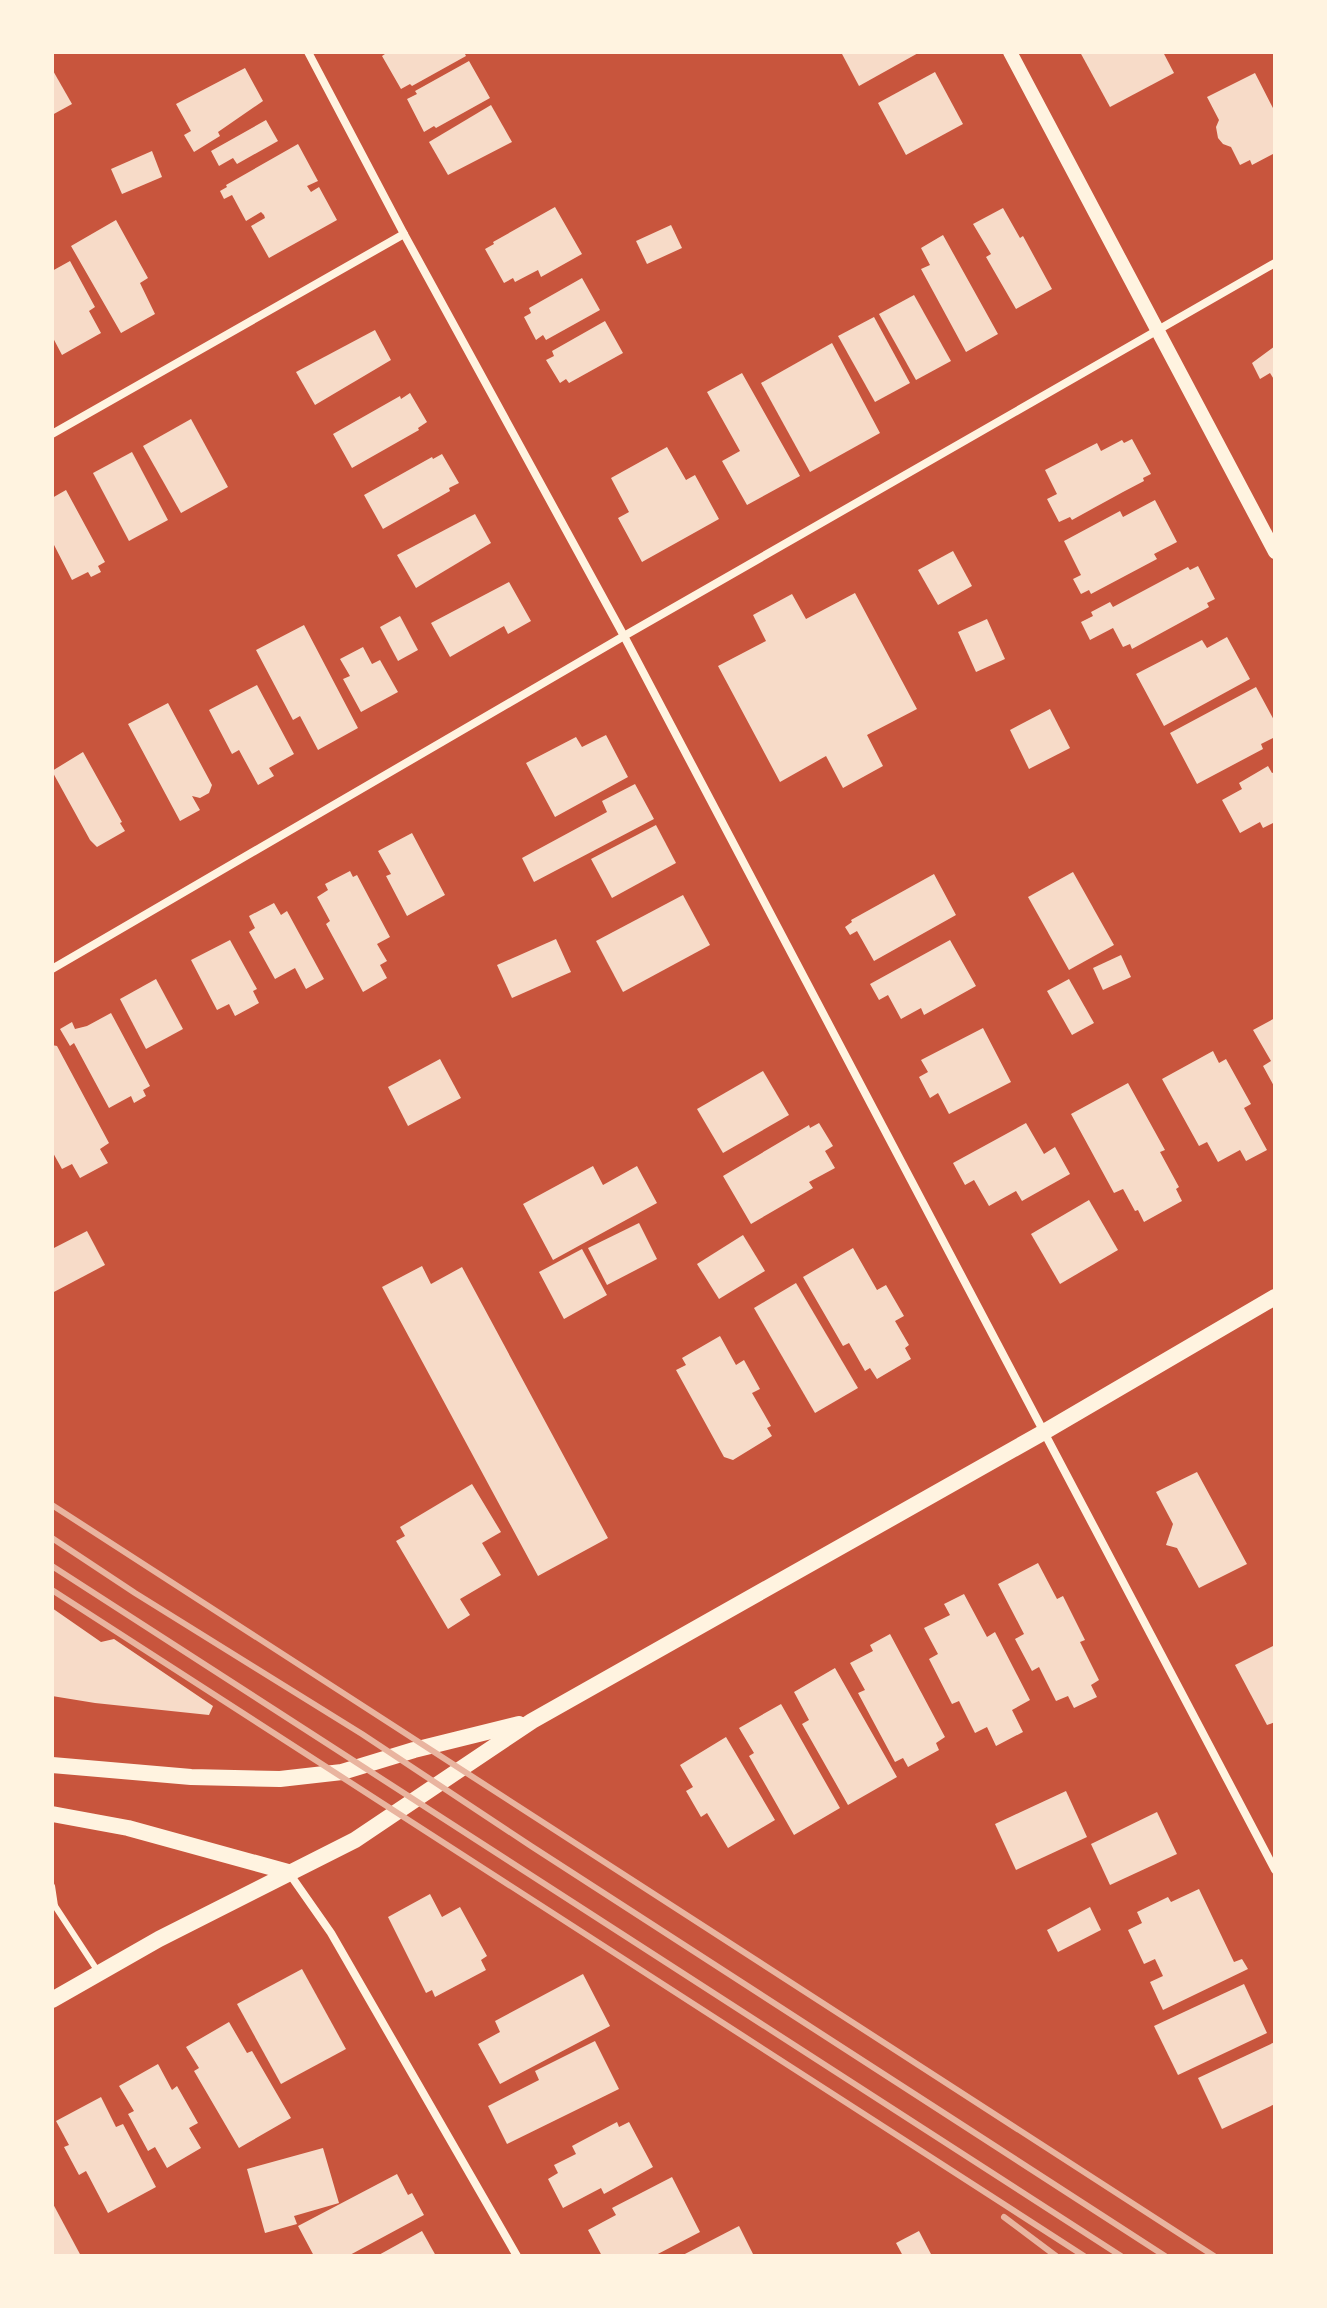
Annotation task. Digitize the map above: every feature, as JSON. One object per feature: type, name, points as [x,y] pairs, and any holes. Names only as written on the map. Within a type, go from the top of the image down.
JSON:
[{"type":"main road","points":[[52,2000],[159,1939],[355,1840],[532,1721],[1044,1432],[1275,1297]]},
{"type":"main road","points":[[52,1765],[191,1777],[280,1779],[342,1772],[414,1750],[532,1721]]},
{"type":"main road","points":[[52,1814],[128,1828],[288,1872]]},
{"type":"street","points":[[308,52],[624,636],[1275,1870]]},
{"type":"street","points":[[1010,52],[1275,552]]},
{"type":"street","points":[[52,434],[404,234]]},
{"type":"street","points":[[52,969],[624,636],[1275,263]]},
{"type":"street","points":[[288,1872],[331,1933],[517,2256]]},
{"type":"lane","points":[[52,1886],[54,1906],[99,1973]]},
{"type":"building","points":[[388,52],[464,52],[466,56],[401,89],[382,56]]},
{"type":"building","points":[[841,52],[920,52],[859,86]]},
{"type":"building","points":[[1080,52],[1163,52],[1174,73],[1110,107]]},
{"type":"building","points":[[469,61],[490,98],[424,132],[407,99],[417,94],[415,91]]},
{"type":"building","points":[[245,68],[263,101],[218,132],[220,136],[194,152],[184,135],[191,131],[176,104]]},
{"type":"building","points":[[52,69],[72,104],[52,115]]},
{"type":"building","points":[[935,72],[963,124],[906,155],[878,103]]},
{"type":"building","points":[[1255,73],[1275,112],[1275,153],[1252,165],[1250,160],[1240,165],[1231,147],[1218,138],[1216,127],[1219,120],[1207,97]]},
{"type":"building","points":[[491,105],[512,142],[448,175],[429,142]]},
{"type":"building","points":[[266,120],[278,141],[237,164],[233,158],[219,166],[211,151]]},
{"type":"building","points":[[298,144],[318,181],[307,186],[311,192],[319,187],[337,220],[269,258],[251,226],[265,218],[264,215],[261,212],[246,221],[232,195],[224,199],[220,191]]},
{"type":"building","points":[[152,151],[162,177],[122,194],[111,169]]},
{"type":"building","points":[[555,207],[582,254],[541,277],[538,270],[515,282],[513,278],[504,283],[485,249]]},
{"type":"building","points":[[1003,208],[1020,238],[1023,236],[1052,289],[1016,309],[986,257],[991,254],[973,224]]},
{"type":"building","points":[[116,220],[148,278],[140,283],[155,314],[121,333],[71,246]]},
{"type":"building","points":[[671,225],[682,248],[647,264],[636,241]]},
{"type":"building","points":[[943,235],[998,334],[966,352],[921,269],[930,265],[921,248]]},
{"type":"building","points":[[70,261],[95,307],[89,311],[101,333],[62,355],[52,336],[52,271]]},
{"type":"building","points":[[582,278],[600,310],[546,340],[543,335],[536,340],[524,317],[531,313],[529,308]]},
{"type":"building","points":[[914,295],[951,361],[916,380],[879,314]]},
{"type":"building","points":[[874,317],[910,383],[875,402],[838,336]]},
{"type":"building","points":[[605,321],[623,353],[569,383],[566,379],[560,383],[546,360],[554,356],[552,351]]},
{"type":"building","points":[[375,330],[391,360],[315,405],[296,372]]},
{"type":"building","points":[[832,343],[880,433],[810,472],[761,383]]},
{"type":"building","points":[[1275,346],[1275,381],[1270,373],[1260,379],[1252,363]]},
{"type":"building","points":[[742,373],[800,476],[747,505],[722,461],[740,451],[707,392]]},
{"type":"building","points":[[410,393],[427,422],[419,430],[352,468],[333,434]]},
{"type":"building","points":[[191,419],[228,487],[181,513],[143,446]]},
{"type":"building","points":[[1132,439],[1151,474],[1143,478],[1144,481],[1072,520],[1070,517],[1059,522],[1047,499],[1057,494],[1045,470],[1097,443],[1101,451],[1122,440],[1124,443]]},
{"type":"building","points":[[667,447],[686,480],[695,475],[719,519],[642,562],[618,518],[629,512],[611,478]]},
{"type":"building","points":[[132,452],[168,520],[129,541],[93,473]]},
{"type":"building","points":[[442,454],[459,483],[383,529],[364,495]]},
{"type":"building","points":[[66,490],[105,562],[98,566],[101,572],[91,577],[88,572],[72,580],[52,541],[52,498]]},
{"type":"building","points":[[1155,500],[1177,542],[1154,554],[1157,559],[1091,594],[1089,590],[1081,594],[1073,579],[1081,575],[1064,541],[1120,511],[1123,517]]},
{"type":"building","points":[[475,514],[491,543],[416,588],[397,555]]},
{"type":"building","points":[[953,551],[972,586],[938,605],[918,570]]},
{"type":"building","points":[[1198,566],[1215,599],[1207,603],[1209,607],[1132,649],[1130,644],[1123,647],[1113,628],[1090,640],[1081,622],[1093,616],[1091,612],[1110,602],[1113,607],[1188,567],[1190,570]]},
{"type":"building","points":[[509,582],[531,621],[508,634],[504,626],[450,657],[431,623]]},
{"type":"building","points":[[855,593],[917,709],[867,735],[883,766],[843,788],[826,756],[780,782],[718,666],[766,641],[753,615],[792,594],[806,619]]},
{"type":"building","points":[[400,616],[418,650],[398,661],[380,627]]},
{"type":"building","points":[[987,619],[1005,659],[976,672],[958,632]]},
{"type":"building","points":[[304,625],[358,728],[318,750],[300,716],[293,720],[256,650]]},
{"type":"building","points":[[1227,637],[1250,679],[1164,726],[1136,674],[1202,640],[1207,648]]},
{"type":"building","points":[[363,647],[372,664],[380,660],[398,692],[361,712],[343,679],[350,676],[340,659]]},
{"type":"building","points":[[257,685],[294,754],[269,768],[274,776],[258,785],[239,750],[232,754],[209,710]]},
{"type":"building","points":[[1256,687],[1275,722],[1275,737],[1261,744],[1263,749],[1197,784],[1170,733]]},
{"type":"building","points":[[168,703],[212,785],[209,793],[200,798],[192,796],[200,810],[180,821],[128,724]]},
{"type":"building","points":[[1050,709],[1070,748],[1029,769],[1010,730]]},
{"type":"building","points":[[606,735],[628,777],[555,817],[526,763],[576,737],[582,747]]},
{"type":"building","points":[[83,752],[125,831],[97,847],[90,840],[52,771]]},
{"type":"building","points":[[1268,766],[1272,773],[1275,772],[1275,822],[1263,828],[1260,822],[1240,833],[1222,800],[1242,789],[1239,783]]},
{"type":"building","points":[[635,784],[654,819],[534,882],[522,858],[607,812],[602,801]]},
{"type":"building","points":[[656,825],[676,863],[612,898],[591,859]]},
{"type":"building","points":[[412,833],[445,895],[407,916],[386,876],[391,874],[378,851]]},
{"type":"building","points":[[350,871],[353,877],[357,875],[390,937],[377,944],[387,961],[380,965],[387,978],[363,992],[326,924],[330,921],[317,897],[328,890],[325,884]]},
{"type":"building","points":[[1073,872],[1114,945],[1069,970],[1028,897]]},
{"type":"building","points":[[934,874],[956,915],[874,961],[857,931],[850,935],[845,927],[851,920]]},
{"type":"building","points":[[683,895],[710,945],[623,992],[596,941]]},
{"type":"building","points":[[274,903],[281,915],[287,911],[324,979],[306,989],[295,968],[275,979],[249,932],[255,928],[249,916]]},
{"type":"building","points":[[556,939],[571,972],[512,998],[497,965]]},
{"type":"building","points":[[230,940],[257,989],[253,991],[259,1003],[235,1016],[229,1004],[217,1010],[191,960]]},
{"type":"building","points":[[950,940],[976,986],[924,1015],[921,1008],[901,1019],[888,995],[879,1000],[870,984]]},
{"type":"building","points":[[1121,955],[1131,977],[1103,990],[1093,968]]},
{"type":"building","points":[[156,979],[183,1029],[146,1049],[120,999]]},
{"type":"building","points":[[1069,979],[1094,1023],[1072,1035],[1047,991]]},
{"type":"building","points":[[111,1013],[150,1086],[143,1090],[146,1096],[134,1103],[131,1096],[109,1108],[74,1043],[70,1046],[60,1029],[72,1022],[75,1029],[87,1026]]},
{"type":"building","points":[[1275,1018],[1275,1088],[1263,1066],[1271,1061],[1253,1030]]},
{"type":"building","points":[[983,1028],[1011,1082],[949,1114],[938,1093],[930,1098],[919,1077],[928,1072],[921,1060]]},
{"type":"building","points":[[52,1045],[57,1046],[109,1143],[100,1149],[108,1163],[80,1178],[72,1164],[62,1169],[52,1151]]},
{"type":"building","points":[[1213,1051],[1219,1063],[1226,1059],[1251,1104],[1244,1108],[1267,1150],[1246,1161],[1240,1150],[1218,1162],[1207,1142],[1199,1146],[1162,1079]]},
{"type":"building","points":[[440,1059],[461,1098],[408,1126],[388,1087]]},
{"type":"building","points":[[763,1071],[789,1115],[723,1153],[697,1109]]},
{"type":"building","points":[[1128,1083],[1165,1150],[1160,1152],[1179,1187],[1176,1189],[1182,1201],[1144,1222],[1123,1189],[1114,1193],[1071,1114]]},
{"type":"building","points":[[819,1123],[833,1146],[825,1151],[835,1168],[809,1182],[813,1188],[751,1224],[723,1176],[809,1125],[810,1128]]},
{"type":"building","points":[[1026,1123],[1044,1154],[1055,1147],[1070,1174],[1022,1201],[1016,1191],[989,1206],[974,1180],[965,1185],[953,1163]]},
{"type":"building","points":[[593,1166],[603,1185],[637,1166],[657,1203],[553,1260],[523,1204]]},
{"type":"building","points":[[1089,1200],[1118,1250],[1060,1284],[1031,1234]]},
{"type":"building","points":[[639,1223],[657,1259],[607,1285],[588,1248]]},
{"type":"building","points":[[87,1231],[105,1265],[52,1293],[52,1249]]},
{"type":"building","points":[[743,1235],[765,1271],[719,1299],[697,1264]]},
{"type":"building","points":[[853,1248],[877,1290],[886,1285],[904,1316],[895,1321],[909,1345],[905,1348],[911,1359],[877,1379],[870,1368],[865,1371],[849,1343],[843,1346],[803,1277]]},
{"type":"building","points":[[582,1249],[607,1295],[564,1319],[539,1272]]},
{"type":"building","points":[[422,1266],[431,1284],[462,1267],[608,1538],[538,1576],[382,1287]]},
{"type":"building","points":[[796,1283],[858,1388],[815,1413],[754,1308]]},
{"type":"building","points":[[720,1336],[736,1365],[744,1360],[760,1389],[752,1393],[771,1426],[767,1428],[772,1436],[733,1460],[724,1457],[676,1370],[686,1365],[682,1358]]},
{"type":"building","points":[[1197,1472],[1247,1564],[1199,1588],[1177,1548],[1166,1545],[1173,1524],[1156,1492]]},
{"type":"building","points":[[472,1484],[501,1532],[482,1543],[501,1575],[460,1599],[470,1615],[448,1629],[396,1541],[405,1536],[400,1527]]},
{"type":"building","points":[[1038,1563],[1057,1599],[1063,1596],[1085,1640],[1080,1642],[1099,1680],[1091,1685],[1097,1697],[1074,1708],[1068,1696],[1056,1701],[1039,1667],[1032,1671],[1015,1639],[1024,1634],[998,1584]]},
{"type":"building","points":[[964,1594],[987,1637],[995,1632],[1030,1700],[1012,1710],[1023,1732],[996,1746],[987,1727],[975,1733],[959,1701],[952,1704],[929,1659],[938,1654],[924,1628],[950,1615],[944,1604]]},
{"type":"building","points":[[52,1608],[101,1642],[114,1639],[213,1706],[209,1715],[52,1696]]},
{"type":"building","points":[[890,1634],[945,1737],[936,1743],[939,1750],[908,1767],[903,1758],[895,1762],[858,1693],[865,1690],[850,1663],[873,1651],[870,1645]]},
{"type":"building","points":[[1275,1645],[1275,1722],[1267,1725],[1235,1665]]},
{"type":"building","points":[[835,1668],[897,1777],[848,1805],[802,1724],[809,1720],[794,1692]]},
{"type":"building","points":[[781,1704],[840,1808],[794,1835],[749,1756],[754,1753],[739,1728]]},
{"type":"building","points":[[726,1737],[775,1820],[728,1848],[707,1813],[701,1817],[686,1791],[693,1787],[680,1765]]},
{"type":"building","points":[[1066,1791],[1087,1837],[1016,1870],[995,1824]]},
{"type":"building","points":[[1157,1812],[1177,1854],[1110,1885],[1091,1844]]},
{"type":"building","points":[[1199,1889],[1234,1962],[1242,1959],[1248,1969],[1163,2010],[1150,1982],[1163,1976],[1155,1959],[1144,1964],[1128,1930],[1142,1923],[1137,1912],[1168,1897],[1171,1902]]},
{"type":"building","points":[[430,1894],[442,1917],[460,1907],[487,1956],[481,1960],[486,1970],[435,1997],[432,1990],[426,1993],[388,1917]]},
{"type":"building","points":[[1090,1907],[1101,1930],[1058,1952],[1047,1930]]},
{"type":"building","points":[[302,1969],[346,2049],[281,2084],[237,2004]]},
{"type":"building","points":[[583,1974],[610,2026],[500,2084],[478,2044],[500,2032],[495,2021]]},
{"type":"building","points":[[1244,1984],[1267,2033],[1178,2075],[1154,2026]]},
{"type":"building","points":[[229,2022],[247,2053],[252,2051],[291,2118],[239,2148],[194,2071],[199,2068],[186,2047]]},
{"type":"building","points":[[595,2041],[619,2089],[507,2144],[488,2106],[539,2080],[535,2071]]},
{"type":"building","points":[[1275,2042],[1275,2104],[1222,2129],[1198,2078]]},
{"type":"building","points":[[158,2064],[172,2090],[177,2086],[198,2123],[189,2128],[201,2148],[167,2168],[155,2147],[148,2151],[128,2114],[134,2111],[119,2086]]},
{"type":"building","points":[[101,2097],[116,2127],[123,2124],[156,2187],[108,2213],[86,2171],[79,2175],[64,2147],[69,2145],[56,2121]]},
{"type":"building","points":[[617,2122],[619,2127],[629,2122],[653,2167],[604,2194],[601,2188],[563,2208],[548,2179],[558,2173],[554,2165],[576,2154],[572,2146]]},
{"type":"building","points":[[323,2148],[339,2203],[294,2216],[297,2224],[265,2233],[247,2169]]},
{"type":"building","points":[[397,2174],[424,2215],[348,2256],[314,2256],[298,2226]]},
{"type":"building","points":[[672,2177],[700,2232],[654,2256],[602,2256],[588,2230],[616,2215],[612,2208]]},
{"type":"building","points":[[52,2202],[81,2256],[52,2256]]},
{"type":"building","points":[[739,2226],[754,2256],[681,2256]]},
{"type":"building","points":[[422,2231],[436,2256],[377,2256]]},
{"type":"building","points":[[919,2231],[932,2256],[903,2256],[896,2243]]},
{"type":"railway","points":[[52,1505],[1214,2256]]},
{"type":"railway","points":[[52,1538],[362,1734],[1165,2256]]},
{"type":"railway","points":[[52,1566],[1121,2256]]},
{"type":"railway","points":[[52,1590],[1084,2256]]},
{"type":"railway","points":[[1004,2217],[1056,2256]]}]
